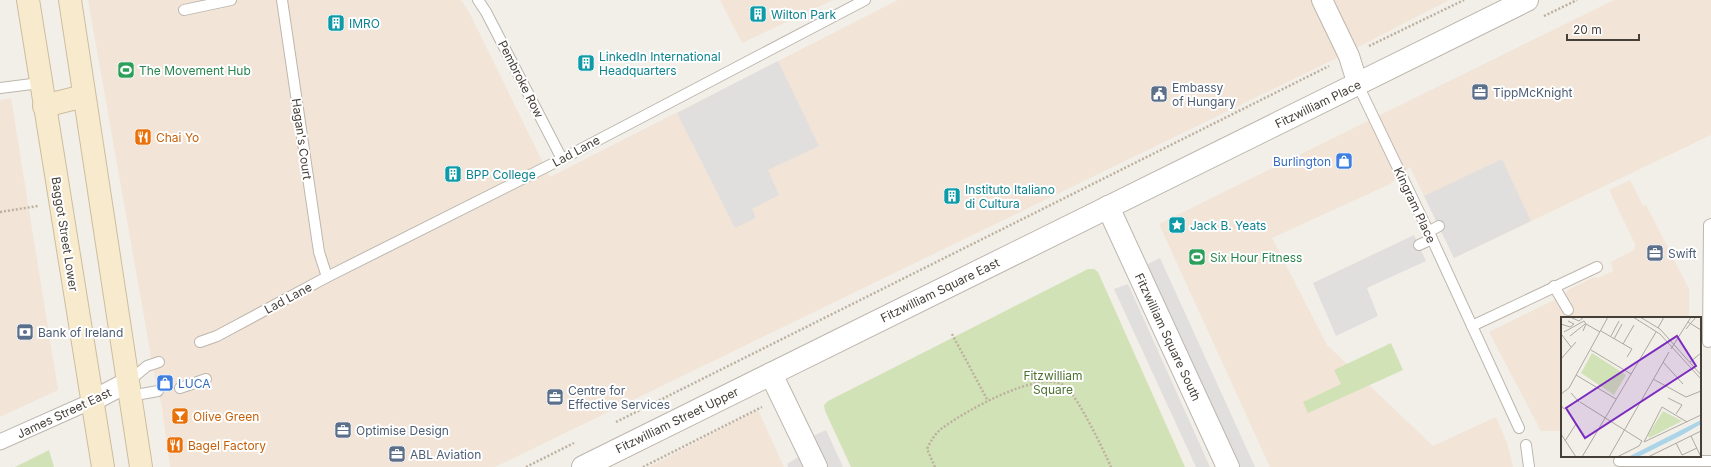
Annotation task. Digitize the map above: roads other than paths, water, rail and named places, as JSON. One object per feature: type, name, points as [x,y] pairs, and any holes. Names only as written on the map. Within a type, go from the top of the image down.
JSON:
[{"type":"main road","name":"Baggot Street Lower","points":[[28,0],[40,84],[103,467]]},
{"type":"main road","points":[[70,0],[141,467]]},
{"type":"main road","points":[[44,106],[84,96]]},
{"type":"street","points":[[1322,0],[1349,56],[1358,85]]},
{"type":"street","name":"Fitzwilliam Place","points":[[1108,207],[1358,85],[1527,0]]},
{"type":"street","name":"Fitzwilliam Square East","points":[[771,374],[1108,207]]},
{"type":"street","name":"Fitzwilliam Square South","points":[[1108,207],[1228,467]]},
{"type":"street","points":[[771,374],[816,467]]},
{"type":"street","name":"Fitzwilliam Street Upper","points":[[583,467],[771,374]]},
{"type":"street","name":"James Street East","points":[[0,442],[92,401],[129,389]]},
{"type":"lane","points":[[184,10],[231,0]]},
{"type":"lane","name":"Hagan's Court","points":[[282,0],[319,252],[327,277]]},
{"type":"lane","name":"Pembroke Row","points":[[478,0],[486,12],[562,159]]},
{"type":"lane","name":"Lad Lane","points":[[200,342],[217,336],[327,277],[562,159],[866,0]]},
{"type":"lane","points":[[0,88],[40,84]]},
{"type":"lane","name":"Kingram Place","points":[[1358,85],[1430,235],[1519,428]]},
{"type":"lane","points":[[1708,342],[1711,224]]},
{"type":"lane","points":[[1419,245],[1439,226]]},
{"type":"lane","points":[[1472,326],[1597,267]]},
{"type":"lane","points":[[1554,286],[1568,310]]},
{"type":"lane","points":[[129,389],[147,366],[159,362]]},
{"type":"lane","points":[[180,388],[206,379]]},
{"type":"lane","points":[[129,389],[158,391]]},
{"type":"lane","points":[[1526,445],[1529,467]]},
{"type":"lane","points":[[1619,461],[1711,461]]},
{"type":"place","name":"Wilton Park","points":[[758,14]]},
{"type":"place","name":"IMRO","points":[[336,23]]},
{"type":"place","name":"LinkedIn International Headquarters","points":[[586,63]]},
{"type":"place","name":"The Movement Hub","points":[[126,70]]},
{"type":"place","name":"TippMcKnight","points":[[1480,92]]},
{"type":"place","name":"Embassy of Hungary","points":[[1159,94]]},
{"type":"place","name":"Chai Yo","points":[[143,137]]},
{"type":"place","name":"Burlington","points":[[1344,161]]},
{"type":"place","name":"BPP College","points":[[453,174]]},
{"type":"place","name":"Instituto Italiano di Cultura","points":[[952,196]]},
{"type":"place","name":"Jack B. Yeats","points":[[1177,225]]},
{"type":"place","name":"Swift","points":[[1655,253]]},
{"type":"place","name":"Six Hour Fitness","points":[[1197,257]]},
{"type":"place","name":"Bank of Ireland","points":[[25,332]]},
{"type":"place","name":"LUCA","points":[[165,383]]},
{"type":"place","name":"Centre for Effective Services","points":[[555,397]]},
{"type":"place","name":"Olive Green","points":[[180,416]]},
{"type":"place","name":"Optimise Design","points":[[343,430]]},
{"type":"place","name":"Bagel Factory","points":[[175,445]]},
{"type":"place","name":"ABL Aviation","points":[[397,454]]},
{"type":"park label","name":"Fitzwilliam Square","points":[[1053,382]]}]
